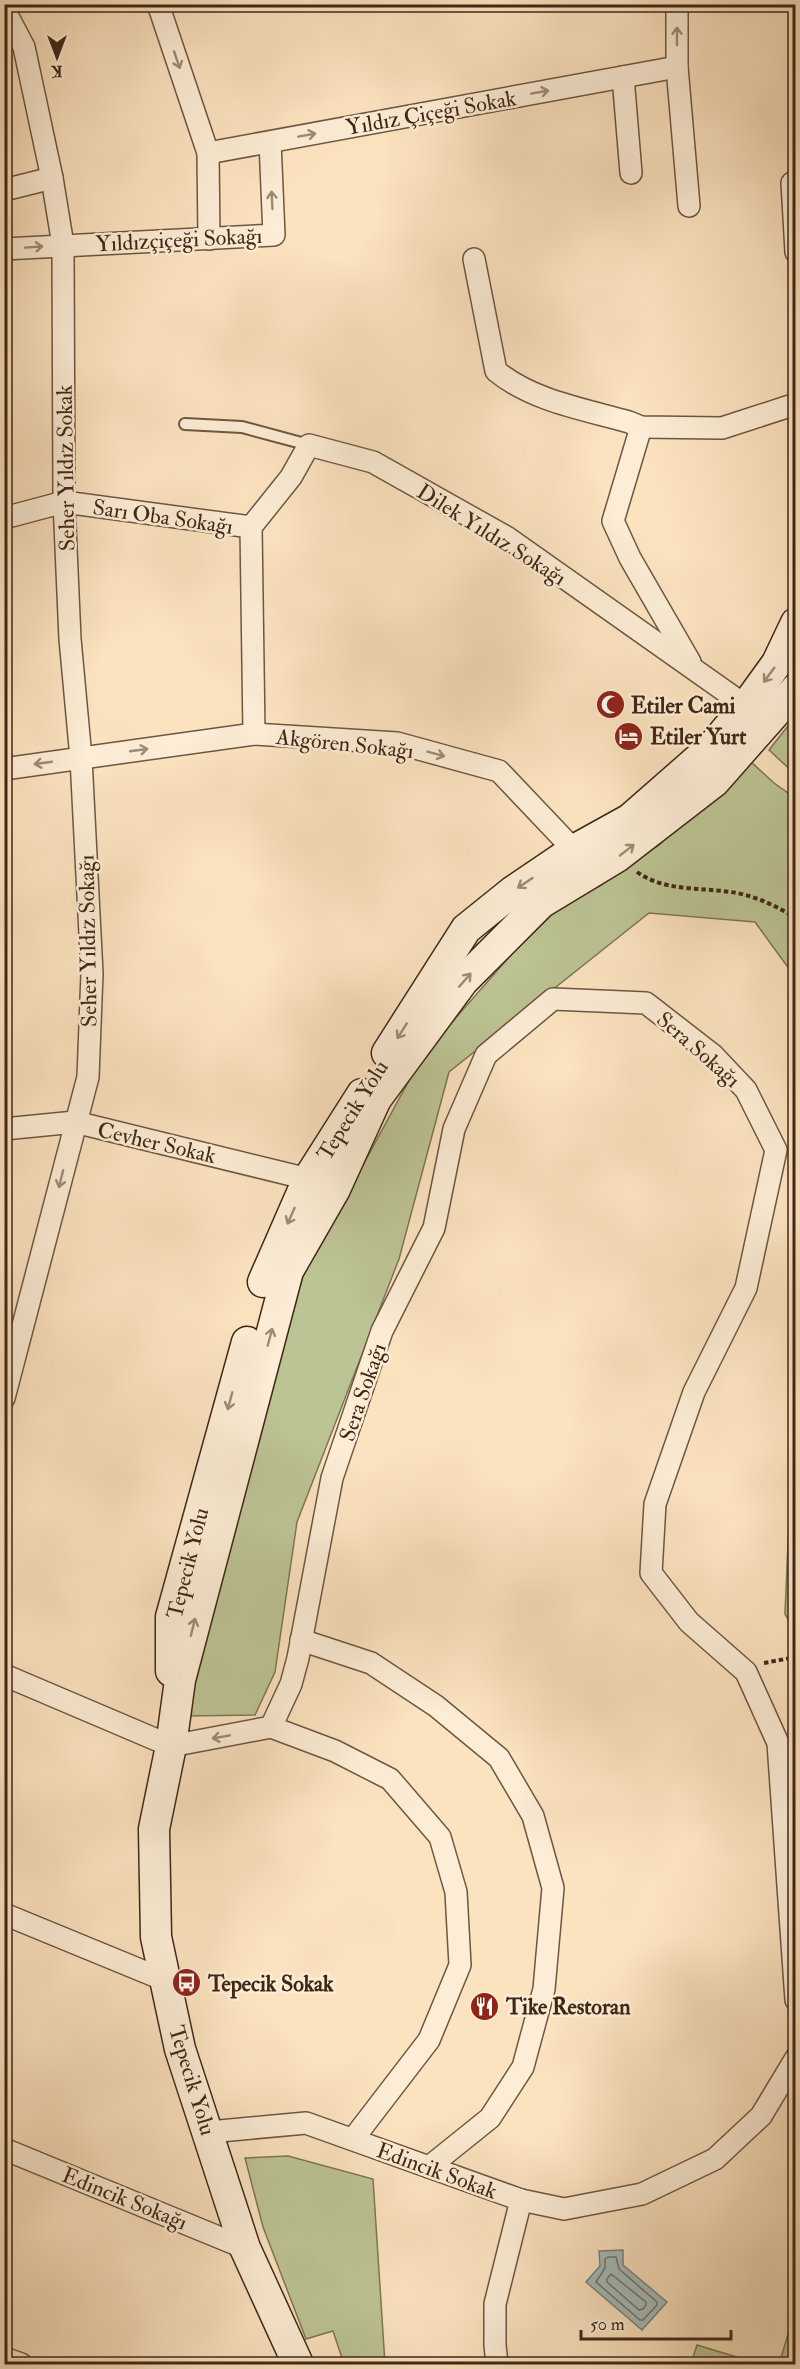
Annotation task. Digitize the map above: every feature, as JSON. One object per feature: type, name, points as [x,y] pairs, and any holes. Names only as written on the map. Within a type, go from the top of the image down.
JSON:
[{"type":"main road","name":"Tepecik Yolu","points":[[298,2364],[245,2248],[180,2049],[156,1937],[154,1830],[171,1746],[180,1680],[240,1445],[288,1271],[321,1184],[376,1100],[463,981],[541,903],[594,860],[714,782],[756,714],[795,623]]},
{"type":"main road","name":"Tepecik Yolu","points":[[594,860],[630,819],[711,748],[756,714],[795,689]]},
{"type":"street","points":[[158,4],[208,153],[209,239]]},
{"type":"street","points":[[677,4],[677,67],[689,206]]},
{"type":"street","points":[[4,9],[24,46],[52,178],[4,190]]},
{"type":"street","name":"Yıldız Çiçeği Sokak","points":[[208,153],[677,67]]},
{"type":"street","points":[[623,77],[631,173]]},
{"type":"street","name":"Yıldızçiçeği Sokağı","points":[[4,249],[274,235],[270,142]]},
{"type":"street","name":"Seher Yıldız Sokak","points":[[52,178],[63,245],[64,502],[70,639],[81,758]]},
{"type":"street","points":[[795,183],[792,183],[795,252]]},
{"type":"street","points":[[474,259],[496,371],[513,385],[536,396],[628,422],[641,428],[722,429],[795,404]]},
{"type":"street","points":[[641,428],[613,521],[630,558],[693,668]]},
{"type":"street","points":[[254,734],[251,528],[291,477],[309,445]]},
{"type":"street","name":"Dilek Yıldız Sokağı","points":[[309,445],[373,462],[507,538],[756,714]]},
{"type":"street","name":"Sarı Oba Sokağı","points":[[4,518],[64,502],[251,528]]},
{"type":"street","name":"Akgören Sokağı","points":[[4,769],[254,734],[397,743],[499,771],[594,860]]},
{"type":"street","name":"Seher Yıldız Sokağı","points":[[75,1122],[88,1077],[92,974],[81,758]]},
{"type":"street","name":"Sera Sokağı","points":[[271,1727],[291,1684],[332,1478],[382,1332],[434,1228],[454,1129],[486,1056],[553,999],[646,1004],[713,1056],[746,1090],[776,1150],[746,1288],[694,1392],[655,1504],[651,1573],[689,1623],[746,1672],[778,1743],[795,2000]]},
{"type":"street","points":[[4,1398],[75,1122]]},
{"type":"street","name":"Cevher Sokak","points":[[4,1130],[75,1122],[321,1184]]},
{"type":"street","points":[[301,1640],[371,1664],[436,1707],[499,1758],[534,1816],[553,1888],[544,1989],[523,2067],[490,2118],[429,2168]]},
{"type":"street","points":[[4,1675],[171,1746],[271,1727],[335,1751],[390,1779],[440,1837],[456,1892],[460,1965],[429,2040],[353,2139],[306,2123],[209,2132]]},
{"type":"street","points":[[4,1914],[166,1981]]},
{"type":"street","points":[[497,2364],[495,2304],[521,2200],[564,2209],[642,2194],[715,2159],[761,2116],[795,2058]]},
{"type":"street","name":"Edincik Sokak","points":[[353,2139],[521,2200]]},
{"type":"street","name":"Edincik Sokağı","points":[[4,2149],[245,2248]]},
{"type":"street","points":[[4,2358],[21,2364]]},
{"type":"lane","points":[[185,424],[242,428],[309,445]]},
{"type":"path","points":[[594,860],[648,879],[690,888],[748,895],[775,906],[795,918]]},
{"type":"path","points":[[746,1672],[769,1661],[795,1657]]},
{"type":"green space","points":[[795,717],[795,774],[769,750]]},
{"type":"green space","points":[[749,760],[774,783],[795,798],[795,977],[755,922],[649,913],[449,1072],[399,1259],[297,1522],[275,1672],[255,1715],[188,1716],[204,1635],[251,1457],[303,1275],[423,1055],[548,913],[601,885],[659,845]]},
{"type":"green space","points":[[795,1419],[796,1632],[785,1614]]},
{"type":"green space","points":[[288,2156],[373,2179],[385,2364],[344,2364],[333,2331],[306,2339],[263,2227],[245,2158]]},
{"type":"green space","points":[[795,2310],[795,2363],[781,2358]]},
{"type":"green space","points":[[697,2345],[760,2364],[691,2364]]},
{"type":"water","points":[[623,2250],[623,2265],[667,2302],[642,2330],[586,2282],[600,2266],[599,2251]]},
{"type":"place","name":"Etiler Cami","points":[[610,705]]},
{"type":"place","name":"Etiler Yurt","points":[[629,736]]},
{"type":"place","name":"Tepecik Sokak","points":[[187,1983]]},
{"type":"place","name":"Tike Restoran","points":[[485,2006]]}]
